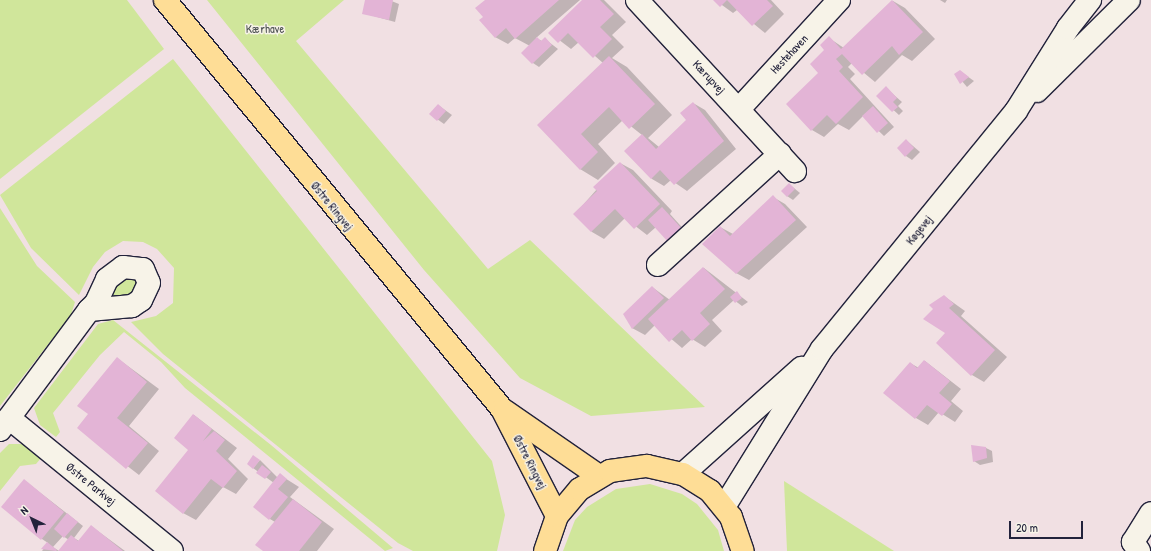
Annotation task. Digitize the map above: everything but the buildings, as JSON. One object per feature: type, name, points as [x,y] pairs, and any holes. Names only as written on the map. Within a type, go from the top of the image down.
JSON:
[{"type":"main road","name":"Østre Ringvej","points":[[165,0],[502,409],[557,516]]},
{"type":"main road","name":"Kærupvej","points":[[637,0],[795,171]]},
{"type":"main road","name":"Hestehaven","points":[[739,109],[839,0]]},
{"type":"main road","name":"Køgevej","points":[[724,507],[822,348],[1016,111],[1068,28],[1090,0]]},
{"type":"main road","name":"Køgevej","points":[[1016,111],[1087,45],[1129,0]]},
{"type":"main road","points":[[658,265],[780,154]]},
{"type":"main road","name":"Østre Parkvej","points":[[89,310],[5,424],[172,551]]},
{"type":"main road","name":"Køgevej","points":[[683,474],[822,348]]},
{"type":"main road","name":"Østre Ringvej","points":[[502,409],[599,476]]},
{"type":"main road","points":[[545,551],[557,516],[571,497],[599,476],[622,468],[647,466],[683,474],[710,491],[724,507],[736,528],[743,551]]},
{"type":"main road","points":[[1136,546],[1151,513]]},
{"type":"green space","points":[[0,0],[127,0],[164,49],[0,179]]},
{"type":"green space","name":"Kærhave","points":[[207,0],[344,0],[296,41],[488,269],[530,240],[705,407],[591,416],[520,378],[424,270]]},
{"type":"green space","points":[[173,59],[492,461],[505,515],[497,551],[413,551],[398,543],[163,354],[131,322],[156,316],[173,303],[174,268],[157,249],[143,242],[123,241],[105,252],[93,267],[79,295],[31,248],[0,195]]},
{"type":"green space","points":[[0,208],[37,266],[75,302],[71,315],[0,406]]},
{"type":"green space","points":[[112,277],[144,280],[121,305],[106,295]]},
{"type":"green space","points":[[113,320],[271,445],[393,548],[385,551],[185,388],[161,362],[124,332],[100,355],[53,413],[60,432],[56,437],[40,425],[34,408],[98,324]]},
{"type":"green space","points":[[9,444],[23,444],[42,457],[36,464],[20,466],[0,491],[0,453]]},
{"type":"green space","points":[[784,481],[894,551],[787,551]]},
{"type":"green space","points":[[650,484],[682,494],[697,504],[718,530],[724,551],[563,551],[575,520],[587,507],[616,489]]}]
